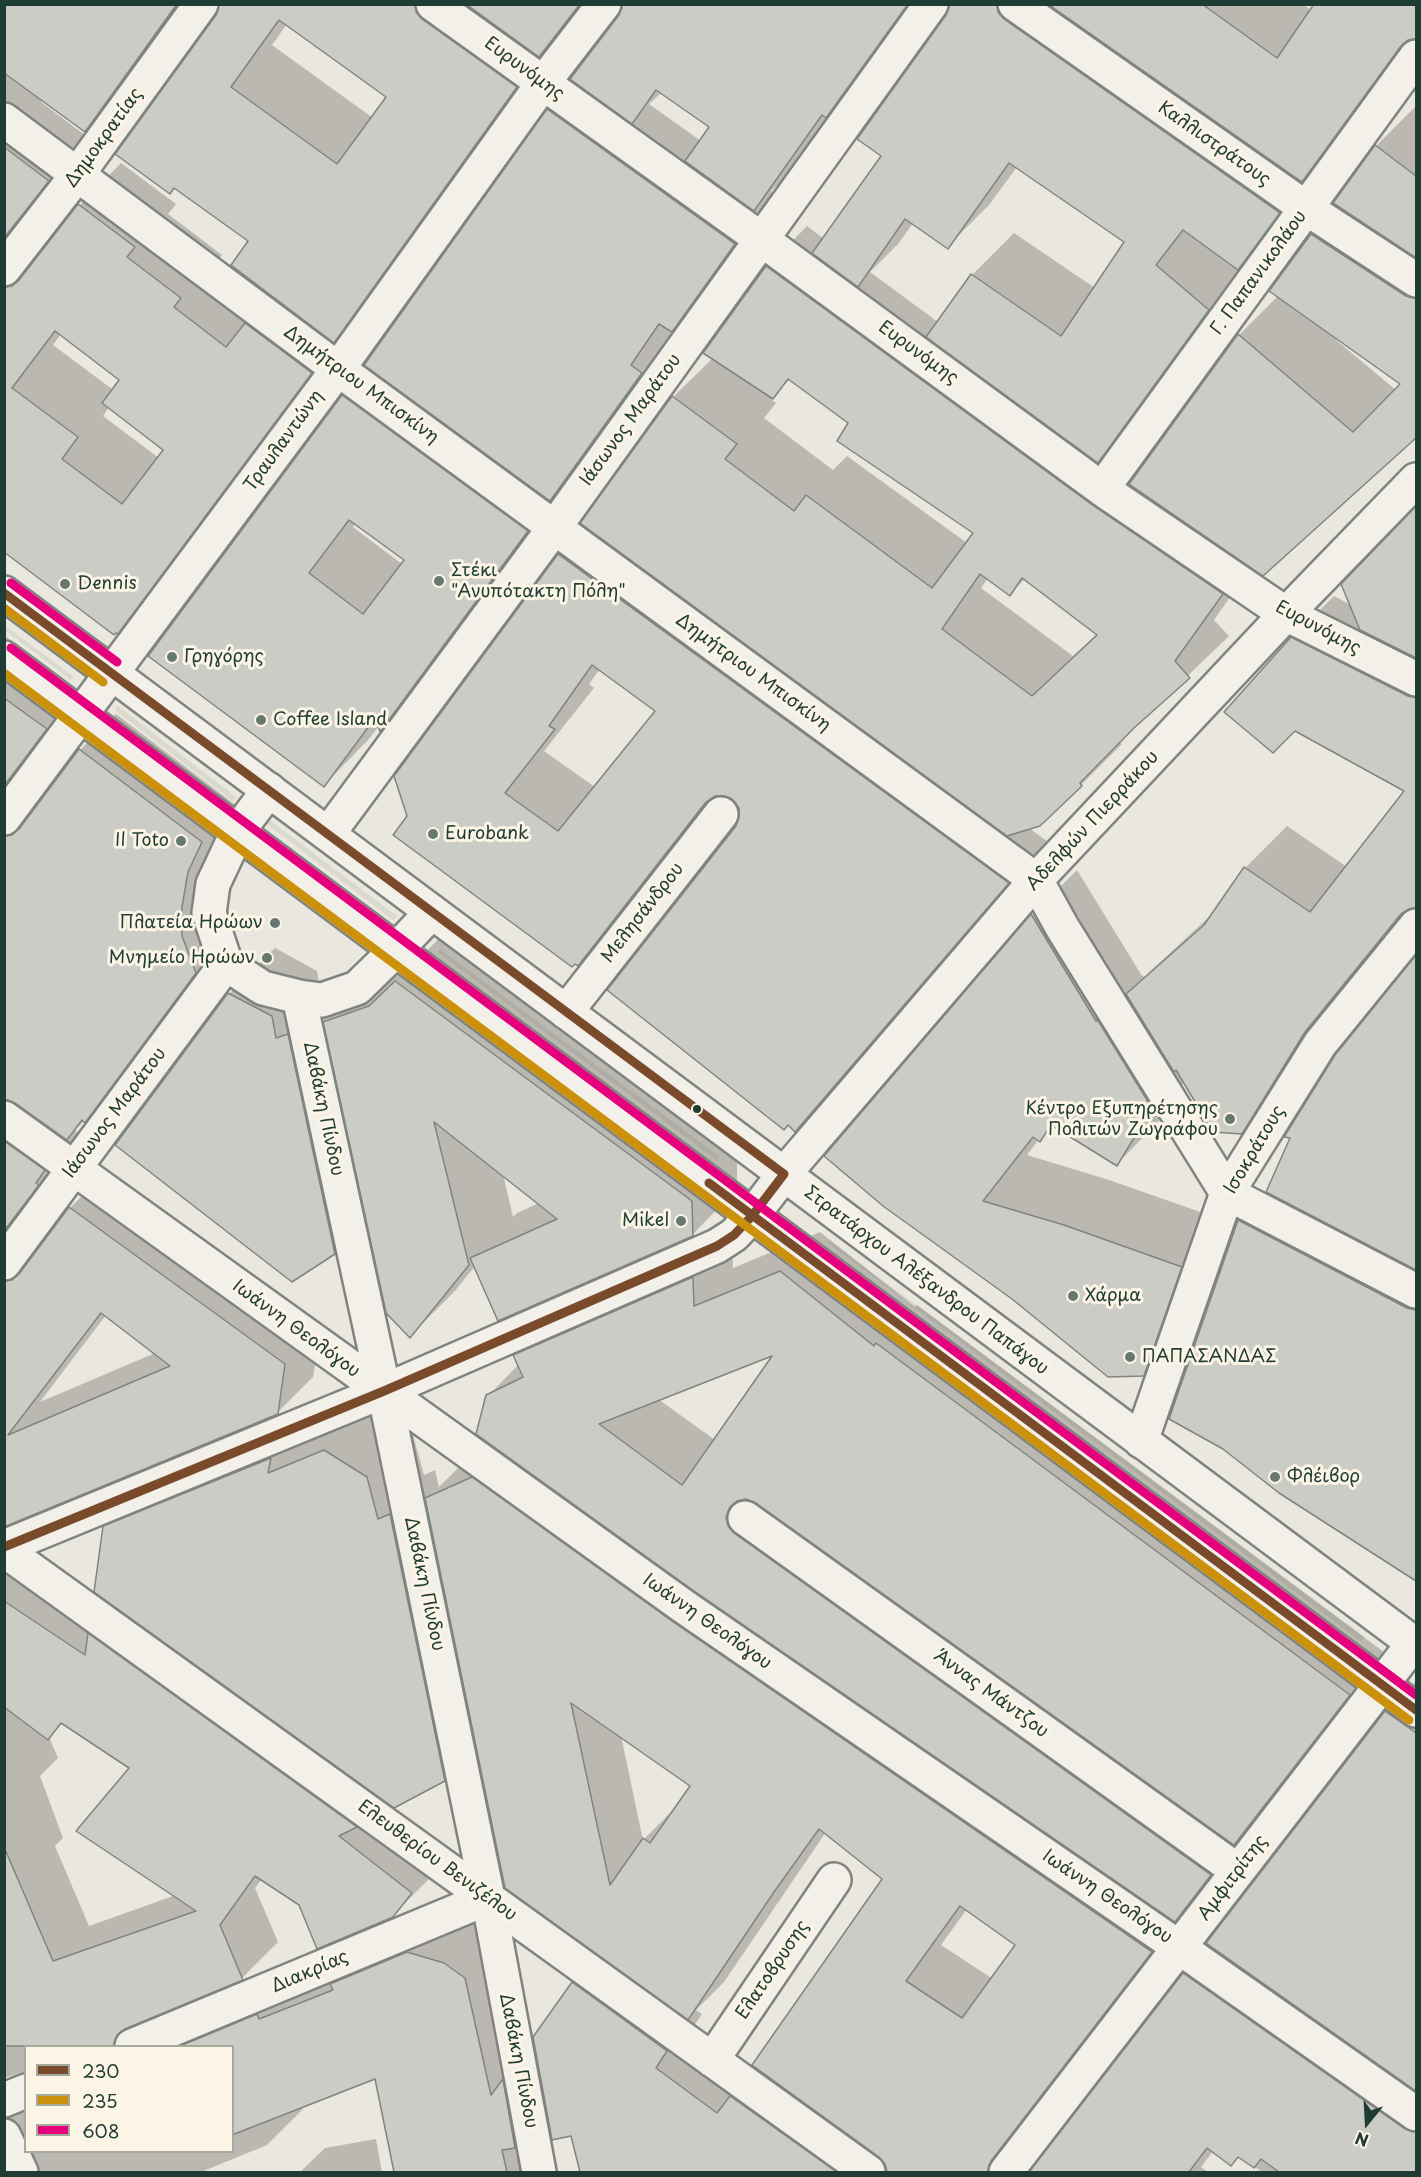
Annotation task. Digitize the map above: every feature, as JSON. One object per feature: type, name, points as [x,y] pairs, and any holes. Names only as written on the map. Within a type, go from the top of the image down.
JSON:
[{"type":"street","name":"Δημοκρατίας","points":[[4,269],[77,175],[201,4]]},
{"type":"street","name":"Ευρυνόμης","points":[[434,4],[761,238],[1102,489],[1286,614],[1416,679]]},
{"type":"street","name":"Τραυλαντώνη","points":[[4,818],[338,369],[543,83],[604,4]]},
{"type":"street","name":"Ιάσωνος Μαράτου","points":[[328,834],[554,528],[931,4]]},
{"type":"street","name":"Καλλιστράτους","points":[[1015,4],[1306,208],[1416,280]]},
{"type":"street","name":"Γ. Παπανικολάου","points":[[1102,489],[1416,57]]},
{"type":"street","name":"Δημήτριου Μπισκίνη","points":[[4,120],[338,369],[1036,880],[1062,927],[1227,1193]]},
{"type":"street","name":"Αδελφών Πιερράκου","points":[[4,1548],[384,1391],[717,1246],[734,1235],[1036,880],[1286,614],[1416,480]]},
{"type":"street","name":"Στρατάρχου Αλέξανδρου Παπάγου","points":[[4,593],[1141,1441],[1416,1643]]},
{"type":"street","points":[[4,658],[1416,1710]]},
{"type":"street","points":[[269,790],[238,831],[213,884],[209,913],[226,963],[263,988],[322,1000],[357,988],[432,912]]},
{"type":"street","name":"Μελησάνδρου","points":[[566,1012],[721,814]]},
{"type":"street","name":"Ισοκράτους","points":[[1141,1441],[1227,1193],[1320,1044],[1416,926]]},
{"type":"street","name":"Ιάσωνος Μαράτου","points":[[4,1263],[226,963]]},
{"type":"street","name":"Δαβάκη Πίνδου","points":[[299,997],[384,1391],[488,1898],[539,2172]]},
{"type":"street","name":"Ιωάννη Θεολόγου","points":[[4,1118],[683,1606],[1180,1947],[1416,2114]]},
{"type":"street","points":[[1227,1193],[1416,1290]]},
{"type":"street","name":"Άννας Μάντζου","points":[[745,1518],[1238,1871]]},
{"type":"street","name":"Ελευθερίου Βενιζέλου","points":[[4,1548],[868,2172]]},
{"type":"street","name":"Αμφιτρίτης","points":[[1006,2172],[1381,1684],[1416,1643]]},
{"type":"street","name":"Ελατοβρυσης","points":[[712,2060],[834,1880]]},
{"type":"street","name":"Διακρίας","points":[[134,2045],[488,1898]]},
{"type":"street","points":[[4,2100],[24,2092]]},
{"type":"street","points":[[4,2136],[21,2172]]},
{"type":"shaded area","points":[[4,625],[73,676],[71,680],[5,630]]},
{"type":"shaded area","points":[[118,706],[236,797],[233,801],[115,710]]},
{"type":"shaded area","points":[[267,818],[397,916],[394,921],[264,822]]},
{"type":"shaded area","points":[[440,949],[719,1156],[718,1161],[437,952]]},
{"type":"shaded area","points":[[830,1241],[1365,1637],[1362,1642],[828,1243]]},
{"type":"building","points":[[4,4],[177,4],[85,132],[4,73]]},
{"type":"building","points":[[219,4],[415,4],[416,12],[422,19],[517,87],[334,343],[231,265],[248,241],[174,188],[170,194],[115,154],[216,15]],"holes":[[[279,20],[386,97],[337,164],[231,87]]]},
{"type":"building","points":[[466,4],[580,4],[539,57]]},
{"type":"building","points":[[622,4],[908,4],[826,118],[822,115],[754,211],[685,161],[709,127],[656,90],[632,124],[570,79],[619,15]]},
{"type":"building","points":[[950,4],[997,4],[998,12],[1004,19],[1280,213],[1238,270],[1183,230],[1156,265],[1209,310],[1098,463],[926,337],[971,274],[1061,336],[1124,242],[1009,163],[948,249],[905,219],[858,287],[812,253],[881,156],[857,139],[946,15]]},
{"type":"building","points":[[1048,4],[1202,4],[1277,58],[1314,4],[1416,4],[1416,39],[1408,40],[1401,46],[1302,182]]},
{"type":"building","points":[[547,109],[735,244],[672,332],[659,324],[631,365],[642,373],[550,501],[364,365]]},
{"type":"building","points":[[1375,145],[1416,176],[1416,258],[1333,203]]},
{"type":"building","points":[[4,147],[49,181],[4,238]]},
{"type":"building","points":[[78,204],[135,247],[127,257],[181,298],[174,307],[226,347],[245,323],[312,373],[118,634],[114,635],[4,552],[4,287],[12,286]],"holes":[[[55,331],[119,380],[102,403],[163,450],[122,504],[62,459],[78,437],[12,388]]]},
{"type":"building","points":[[1311,234],[1406,296],[1416,298],[1416,438],[1263,576],[1129,484],[1238,334],[1353,432],[1400,384],[1269,291]]},
{"type":"building","points":[[766,266],[1091,504],[1223,594],[1175,661],[1190,678],[1134,728],[1080,783],[1082,786],[1040,826],[1007,836],[580,523],[672,396],[737,444],[725,459],[794,511],[806,495],[932,588],[973,533],[837,441],[848,423],[788,379],[773,399],[703,353]],"holes":[[[980,574],[1010,596],[1022,578],[1097,635],[1032,696],[942,629]]]},
{"type":"building","points":[[342,395],[528,531],[380,732],[375,718],[324,787],[148,656]],"holes":[[[349,520],[404,560],[363,614],[309,573]]]},
{"type":"building","points":[[1416,506],[1416,658],[1360,630],[1341,584]]},
{"type":"building","points":[[558,554],[1009,883],[795,1132],[788,1125],[784,1130],[607,990],[736,826],[739,808],[732,799],[715,796],[706,802],[578,966],[575,964],[572,967],[393,835],[407,816],[394,776]],"holes":[[[592,665],[655,711],[558,831],[505,793],[555,729],[549,726]]]},
{"type":"building","points":[[1291,637],[1416,698],[1416,908],[1401,914],[1305,1032],[1242,1134],[1213,1132],[1126,994],[1204,925],[1244,867],[1310,912],[1404,791],[1295,731],[1273,753],[1224,712]]},
{"type":"building","points":[[4,698],[47,729],[4,786]]},
{"type":"building","points":[[79,749],[202,842],[188,872],[182,907],[182,936],[196,973],[85,1123],[82,1120],[67,1140],[15,1103],[4,1099],[4,836],[12,835],[19,829]]},
{"type":"building","points":[[1031,914],[1152,1108],[1117,1166],[1051,1125],[1040,1142],[1033,1137],[983,1201],[1064,1225],[1182,1267],[1144,1376],[1108,1377],[1012,1299],[883,1206],[824,1156]]},
{"type":"building","points":[[1416,955],[1416,1270],[1266,1192],[1290,1138],[1284,1137],[1335,1055]]},
{"type":"building","points":[[395,981],[692,1201],[693,1236],[498,1321],[470,1258],[557,1219],[434,1122],[469,1265],[410,1338],[386,1313],[323,1022],[369,1006]]},
{"type":"building","points":[[228,993],[272,1016],[276,1038],[288,1034],[335,1254],[292,1282],[115,1145]]},
{"type":"building","points":[[4,1141],[45,1170],[36,1183],[39,1185],[4,1231]]},
{"type":"building","points":[[69,1207],[285,1364],[278,1414],[4,1527],[4,1281],[12,1280],[19,1274]],"holes":[[[101,1313],[170,1366],[8,1435]]]},
{"type":"building","points":[[1238,1220],[1407,1308],[1416,1310],[1416,1581],[1279,1493],[1223,1449],[1169,1419]]},
{"type":"building","points":[[780,1271],[874,1346],[876,1343],[1350,1695],[1234,1845],[756,1503],[746,1499],[737,1501],[730,1507],[726,1517],[728,1526],[734,1533],[1211,1875],[1175,1922],[694,1591],[476,1434],[486,1395],[523,1377],[513,1355],[693,1277],[694,1306]],"holes":[[[772,1356],[682,1485],[599,1424]]]},
{"type":"building","points":[[324,1450],[367,1477],[378,1519],[390,1514],[445,1781],[394,1808],[94,1592],[103,1526],[271,1458],[268,1473]]},
{"type":"building","points":[[472,1477],[672,1621],[1152,1952],[991,2161],[988,2172],[887,2172],[885,2164],[879,2157],[752,2065],[882,1879],[819,1829],[688,2020],[505,1888],[425,1498]],"holes":[[[571,1703],[690,1786],[650,1843],[643,1838],[610,1885]],[[960,1906],[1015,1945],[962,2018],[906,1981]]]},
{"type":"building","points":[[4,1601],[85,1655],[88,1633],[357,1827],[339,1836],[412,1893],[393,1917],[317,1949],[299,1905],[255,1876],[220,1925],[243,1980],[125,2029],[117,2035],[114,2045],[4,2046],[4,1847],[53,1961],[196,1911],[76,1831],[129,1768],[61,1723],[48,1740],[4,1707]]},
{"type":"building","points":[[1385,1711],[1416,1733],[1416,2091],[1206,1943]]},
{"type":"building","points":[[407,1952],[444,1963],[465,1978],[491,2095],[503,2079],[515,2148],[502,2150],[507,2172],[394,2172],[375,2079],[234,2134],[234,2045],[182,2045],[257,2014],[259,2019],[333,1990],[330,1984]]},
{"type":"building","points":[[1183,1973],[1405,2129],[1416,2132],[1416,2172],[1279,2172],[1261,2159],[1254,2168],[1238,2157],[1231,2166],[1207,2148],[1189,2172],[1029,2172]]},
{"type":"building","points":[[572,1982],[667,2051],[656,2068],[717,2113],[730,2096],[837,2172],[580,2172],[571,2136],[552,2140],[533,2037]]},
{"type":"transit line","name":"608","points":[[11,583],[117,662]]},
{"type":"transit line","name":"230","points":[[4,593],[784,1174],[752,1216],[734,1235],[717,1246],[384,1391],[4,1547]]},
{"type":"transit line","name":"235","points":[[4,608],[103,682]]},
{"type":"transit line","name":"608","points":[[11,648],[1416,1695]]},
{"type":"transit line","name":"235","points":[[4,673],[1409,1720]]},
{"type":"transit line","name":"230","points":[[709,1183],[1416,1710]]},
{"type":"place","name":"Στέκι \"Ανυπότακτη Πόλη\"","points":[[439,581]]},
{"type":"place","name":"Dennis","points":[[65,584]]},
{"type":"place","name":"Γρηγόρης","points":[[172,657]]},
{"type":"place","name":"Coffee Island","points":[[261,720]]},
{"type":"place","name":"Eurobank","points":[[433,834]]},
{"type":"place","name":"Il Toto","points":[[181,841]]},
{"type":"place","name":"Πλατεία Ηρώων","points":[[275,923]]},
{"type":"place","name":"Μνημείο Ηρώων","points":[[267,958]]},
{"type":"place","name":"Κέντρο Εξυπηρέτησης Πολιτών Ζωγράφου","points":[[1230,1119]]},
{"type":"place","name":"Mikel","points":[[681,1221]]},
{"type":"place","name":"Χάρμα","points":[[1073,1296]]},
{"type":"place","name":"ΠΑΠΑΣΑΝΔΑΣ","points":[[1130,1357]]},
{"type":"place","name":"Φλέιβορ","points":[[1275,1477]]}]
